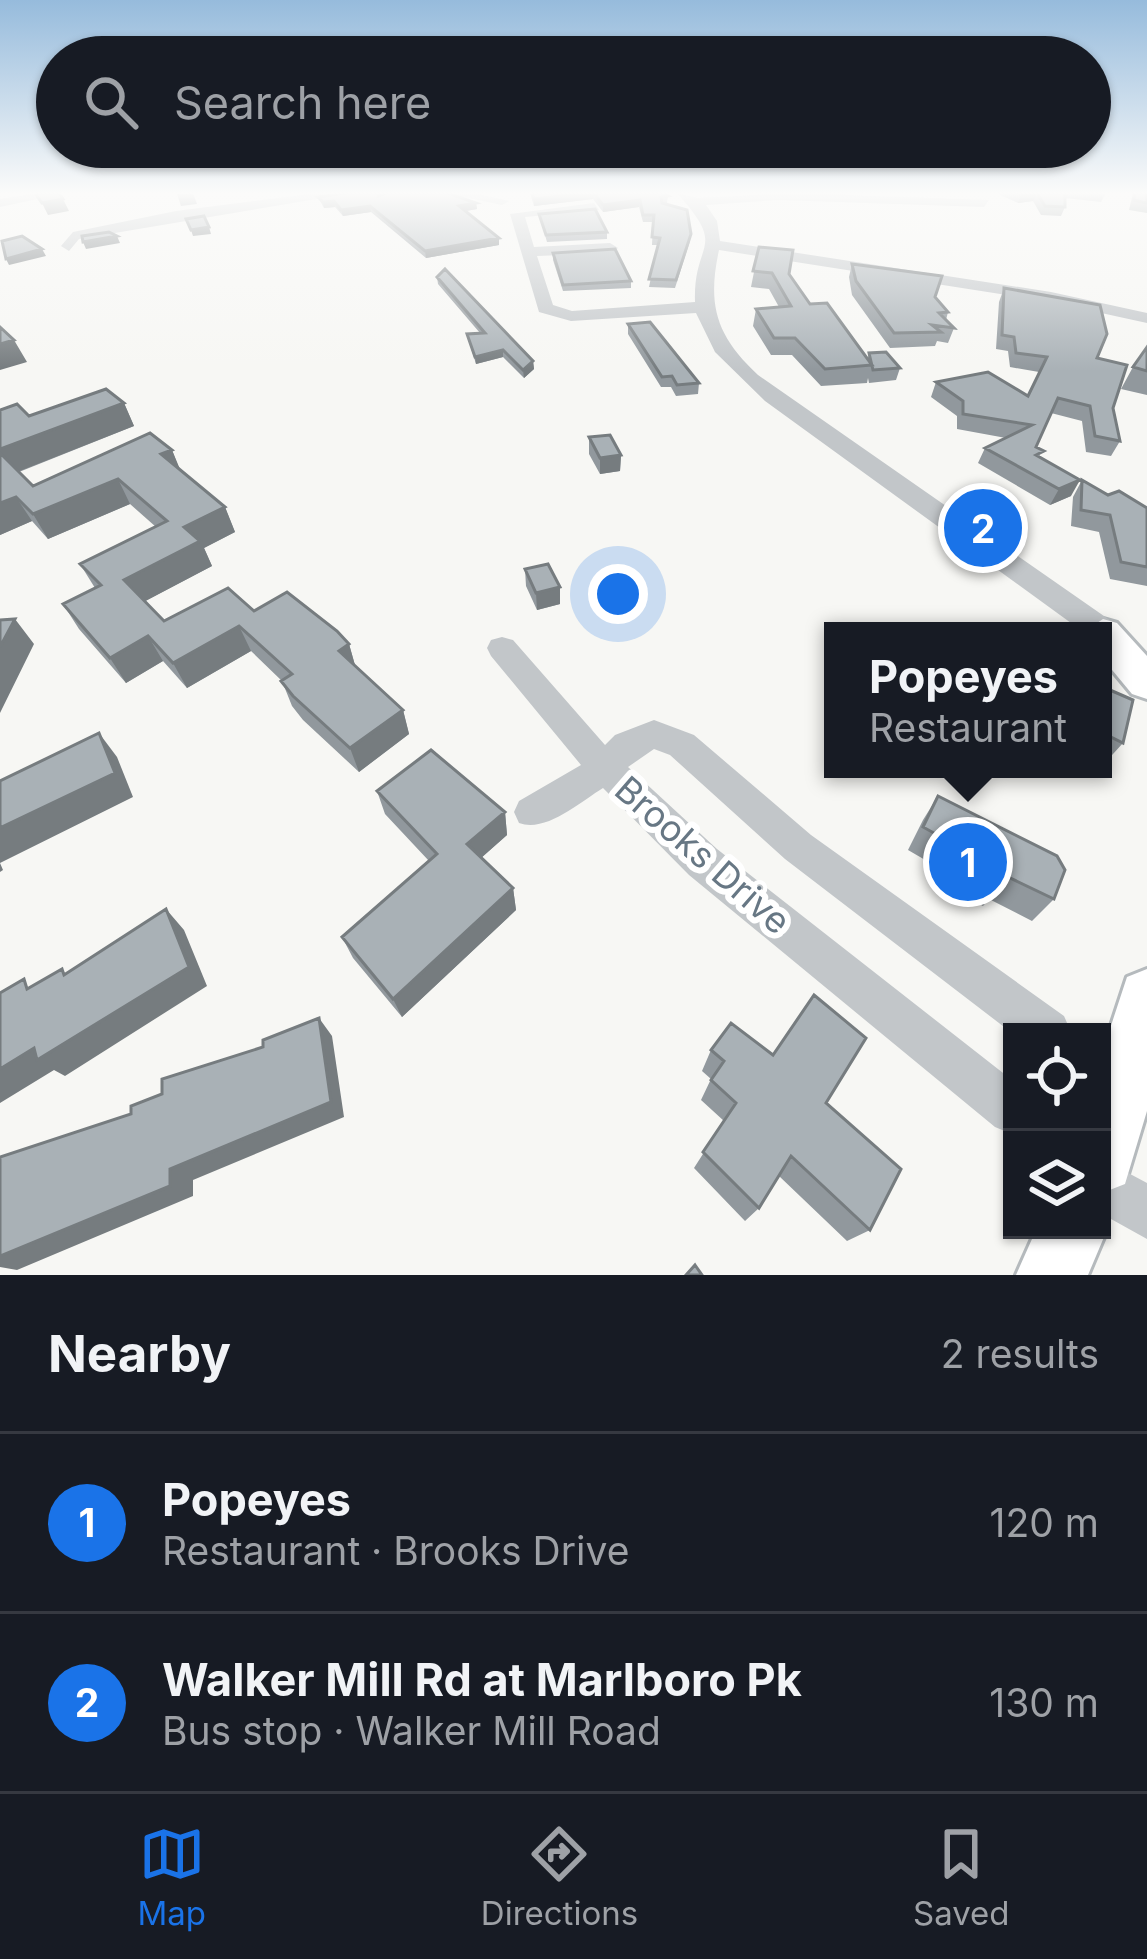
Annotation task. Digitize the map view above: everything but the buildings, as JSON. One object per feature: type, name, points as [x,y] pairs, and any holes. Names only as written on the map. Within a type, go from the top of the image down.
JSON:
[{"type":"main road","points":[[1112,643],[1147,683]]},
{"type":"main road","points":[[1110,1131],[1147,998]]},
{"type":"main road","points":[[1051,1275],[1069,1239]]},
{"type":"street","points":[[529,252],[544,305],[553,312],[703,307]]},
{"type":"street","points":[[713,252],[703,307],[731,359],[772,397],[1089,622]]},
{"type":"street","points":[[762,252],[1066,300],[1147,318]]},
{"type":"street","points":[[1112,638],[1147,663]]},
{"type":"street","points":[[502,648],[605,769],[532,812]]},
{"type":"street","name":"Brooks Drive","points":[[1003,1103],[703,862],[605,769],[627,745],[654,734],[682,745],[798,847],[1036,1023]]},
{"type":"street","points":[[1111,1190],[1147,1214]]},
{"type":"place","name":"Walker Mill Rd at Marlboro Pk","points":[[983,528]]},
{"type":"place","name":"Popeyes","points":[[968,862]]}]
